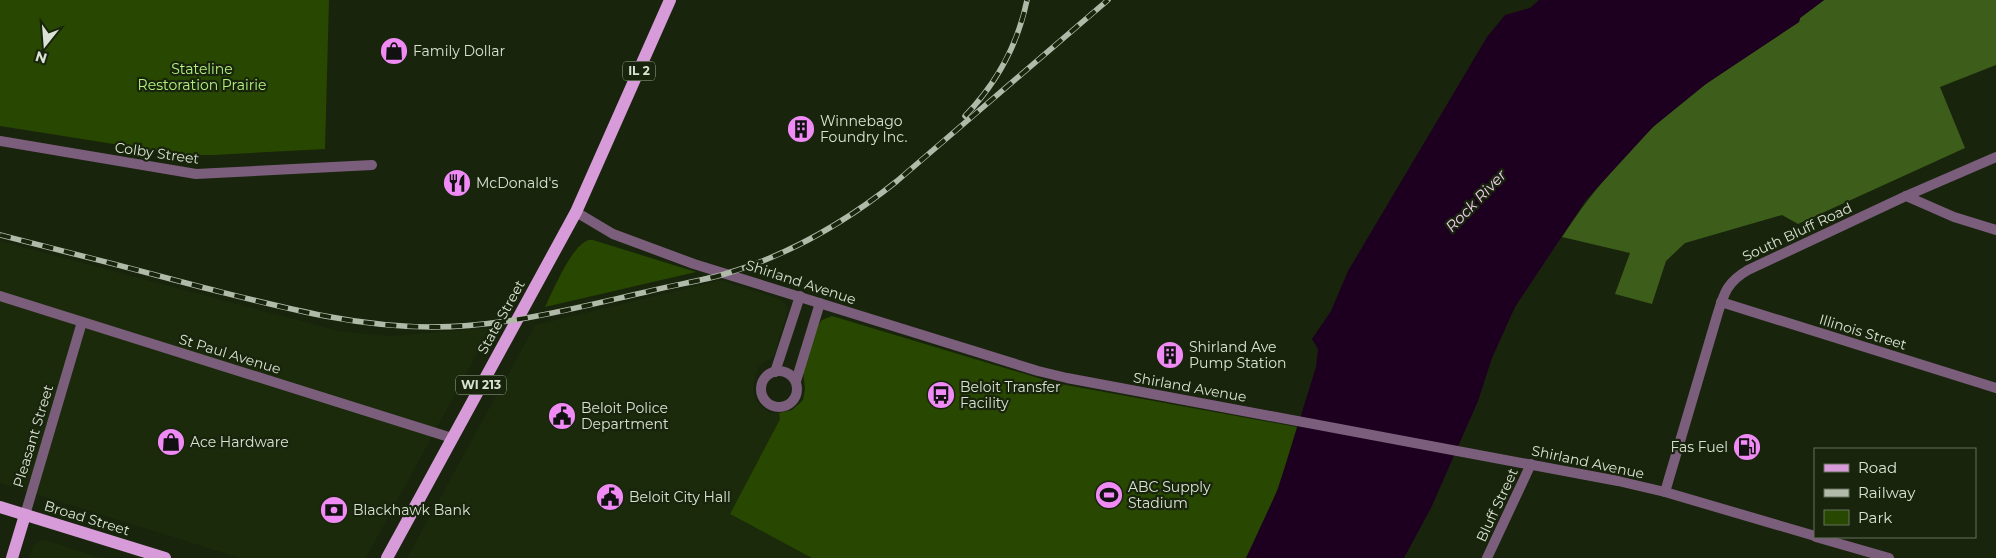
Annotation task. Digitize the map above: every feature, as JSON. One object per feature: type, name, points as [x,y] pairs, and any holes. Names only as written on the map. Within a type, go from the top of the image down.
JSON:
[{"type":"main road","name":"IL 2","points":[[608,142],[670,0]]},
{"type":"main road","name":"State Street","points":[[387,558],[576,212],[608,142]]},
{"type":"main road","name":"Broad Street","points":[[0,507],[165,558]]},
{"type":"main road","name":"Pleasant Street","points":[[12,558],[25,515]]},
{"type":"street","name":"Colby Street","points":[[0,141],[196,174],[372,165]]},
{"type":"street","name":"South Bluff Road","points":[[1665,492],[1728,286],[1743,273],[1906,196],[1996,157]]},
{"type":"street","points":[[1906,196],[1954,217],[1996,230]]},
{"type":"street","name":"Shirland Avenue","points":[[576,212],[613,234],[694,264],[1042,373],[1531,464],[1665,492],[1814,535]]},
{"type":"street","name":"St Paul Avenue","points":[[0,296],[452,438]]},
{"type":"street","points":[[775,372],[800,296]]},
{"type":"street","name":"Illinois Street","points":[[1722,302],[1996,388]]},
{"type":"street","points":[[796,381],[820,303]]},
{"type":"street","name":"Pleasant Street","points":[[25,515],[82,322]]},
{"type":"street","points":[[775,372],[787,373],[796,381],[798,387],[794,399],[785,406],[774,406],[765,399],[762,388],[765,378],[775,372]]},
{"type":"street","name":"Bluff Street","points":[[1487,558],[1531,464]]},
{"type":"street","name":"Shirland Avenue","points":[[1823,538],[1889,558]]},
{"type":"shaded area","points":[[0,241],[339,331],[389,336],[491,328],[366,558],[240,558],[0,483]]},
{"type":"shaded area","points":[[721,280],[782,300],[788,310],[774,356],[759,366],[753,384],[753,393],[757,402],[769,412],[779,413],[780,419],[730,514],[812,558],[407,558],[535,325]]},
{"type":"shaded area","points":[[42,540],[102,558],[29,558],[33,546]]},
{"type":"green space","name":"Stateline Restoration Prairie","points":[[0,0],[329,0],[325,149],[183,155],[0,126]]},
{"type":"green space","points":[[1824,0],[1996,0],[1996,65],[1940,87],[1965,148],[1798,224],[1782,215],[1685,243],[1666,261],[1652,304],[1615,294],[1630,253],[1562,237],[1572,222],[1616,166],[1670,112],[1723,72],[1799,22],[1800,18]]},
{"type":"green space","points":[[589,240],[696,272],[545,307],[570,259],[583,243]]},
{"type":"green space","points":[[832,316],[1055,383],[1297,427],[1269,511],[1255,543],[1246,558],[812,558],[730,514],[780,419],[779,413],[792,410],[803,400],[805,389],[803,371],[816,328],[822,320]]},
{"type":"water","name":"Rock River","points":[[1539,0],[1824,0],[1800,18],[1799,22],[1706,84],[1653,127],[1586,200],[1515,307],[1492,358],[1478,401],[1431,508],[1404,558],[1246,558],[1278,489],[1316,367],[1318,349],[1312,339],[1331,311],[1348,271],[1487,37],[1505,15],[1530,8]]},
{"type":"railway","points":[[965,116],[986,91],[1004,63],[1018,32],[1027,0]]},
{"type":"railway","points":[[0,235],[205,288],[346,320],[374,324],[432,327],[486,324],[540,316],[728,273],[774,256],[817,235],[858,210],[897,181],[1108,0]]},
{"type":"place","name":"Family Dollar","points":[[394,51]]},
{"type":"place","name":"Winnebago Foundry Inc.","points":[[801,129]]},
{"type":"place","name":"McDonald's","points":[[457,183]]},
{"type":"place","name":"Shirland Ave Pump Station","points":[[1170,355]]},
{"type":"place","name":"Beloit Transfer Facility","points":[[941,395]]},
{"type":"place","name":"Beloit Police Department","points":[[562,416]]},
{"type":"place","name":"Ace Hardware","points":[[171,442]]},
{"type":"place","name":"Fas Fuel","points":[[1747,447]]},
{"type":"place","name":"ABC Supply Stadium","points":[[1109,495]]},
{"type":"place","name":"Beloit City Hall","points":[[610,497]]},
{"type":"place","name":"Blackhawk Bank","points":[[334,510]]}]
